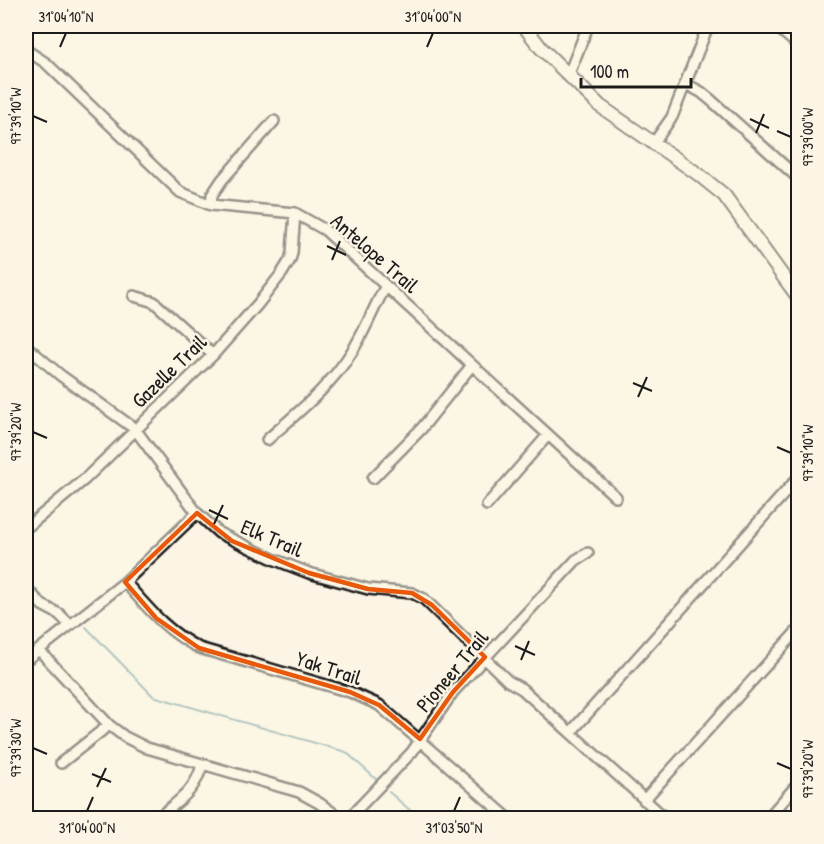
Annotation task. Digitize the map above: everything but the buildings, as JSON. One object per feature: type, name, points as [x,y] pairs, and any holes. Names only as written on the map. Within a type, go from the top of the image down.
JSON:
[{"type":"street","points":[[524,26],[541,48],[600,106],[698,174],[724,195],[798,296]]},
{"type":"street","points":[[568,76],[588,26]]},
{"type":"street","points":[[653,144],[672,117],[708,26]]},
{"type":"street","points":[[776,26],[798,45]]},
{"type":"street","name":"Antelope Trail","points":[[26,50],[46,63],[180,192],[211,205],[295,213],[325,230],[616,497]]},
{"type":"street","points":[[686,84],[712,101],[798,178]]},
{"type":"street","points":[[211,205],[212,195],[222,180],[274,121]]},
{"type":"street","name":"Gazelle Trail","points":[[26,528],[71,492],[213,355],[282,273],[292,253],[295,213]]},
{"type":"street","points":[[267,441],[316,396],[337,373],[352,352],[386,286]]},
{"type":"street","points":[[134,296],[154,302],[213,355]]},
{"type":"street","name":"Elk Trail","points":[[26,346],[60,375],[135,429],[197,513],[219,533],[232,541],[309,573],[368,589],[412,593],[424,599],[508,681],[522,689],[571,732],[665,819]]},
{"type":"street","points":[[374,478],[422,428],[472,365]]},
{"type":"street","points":[[487,505],[548,435]]},
{"type":"street","points":[[571,732],[798,478]]},
{"type":"street","points":[[26,660],[125,582],[197,513]]},
{"type":"street","name":"Pioneer Trail","points":[[349,819],[394,772],[453,692],[576,560],[588,553]]},
{"type":"street","name":"Yak Trail","points":[[125,582],[156,618],[182,639],[215,653],[350,692],[380,705],[508,819]]},
{"type":"street","points":[[26,588],[42,605],[59,614],[70,625]]},
{"type":"street","points":[[644,800],[798,630]]},
{"type":"street","points":[[39,650],[109,725],[125,737],[147,748],[299,792],[319,803],[340,819]]},
{"type":"street","points":[[61,763],[109,725]]},
{"type":"street","points":[[158,819],[190,792],[197,782],[202,765]]},
{"type":"street","points":[[768,819],[798,784]]},
{"type":"highlighted area","points":[[197,513],[232,541],[309,573],[368,589],[412,593],[432,605],[485,657],[453,692],[420,739],[379,705],[350,692],[199,648],[156,618],[125,582]]},
{"type":"waterway","points":[[86,627],[153,696],[346,752],[377,780]]},
{"type":"waterway","points":[[389,792],[419,818]]}]
